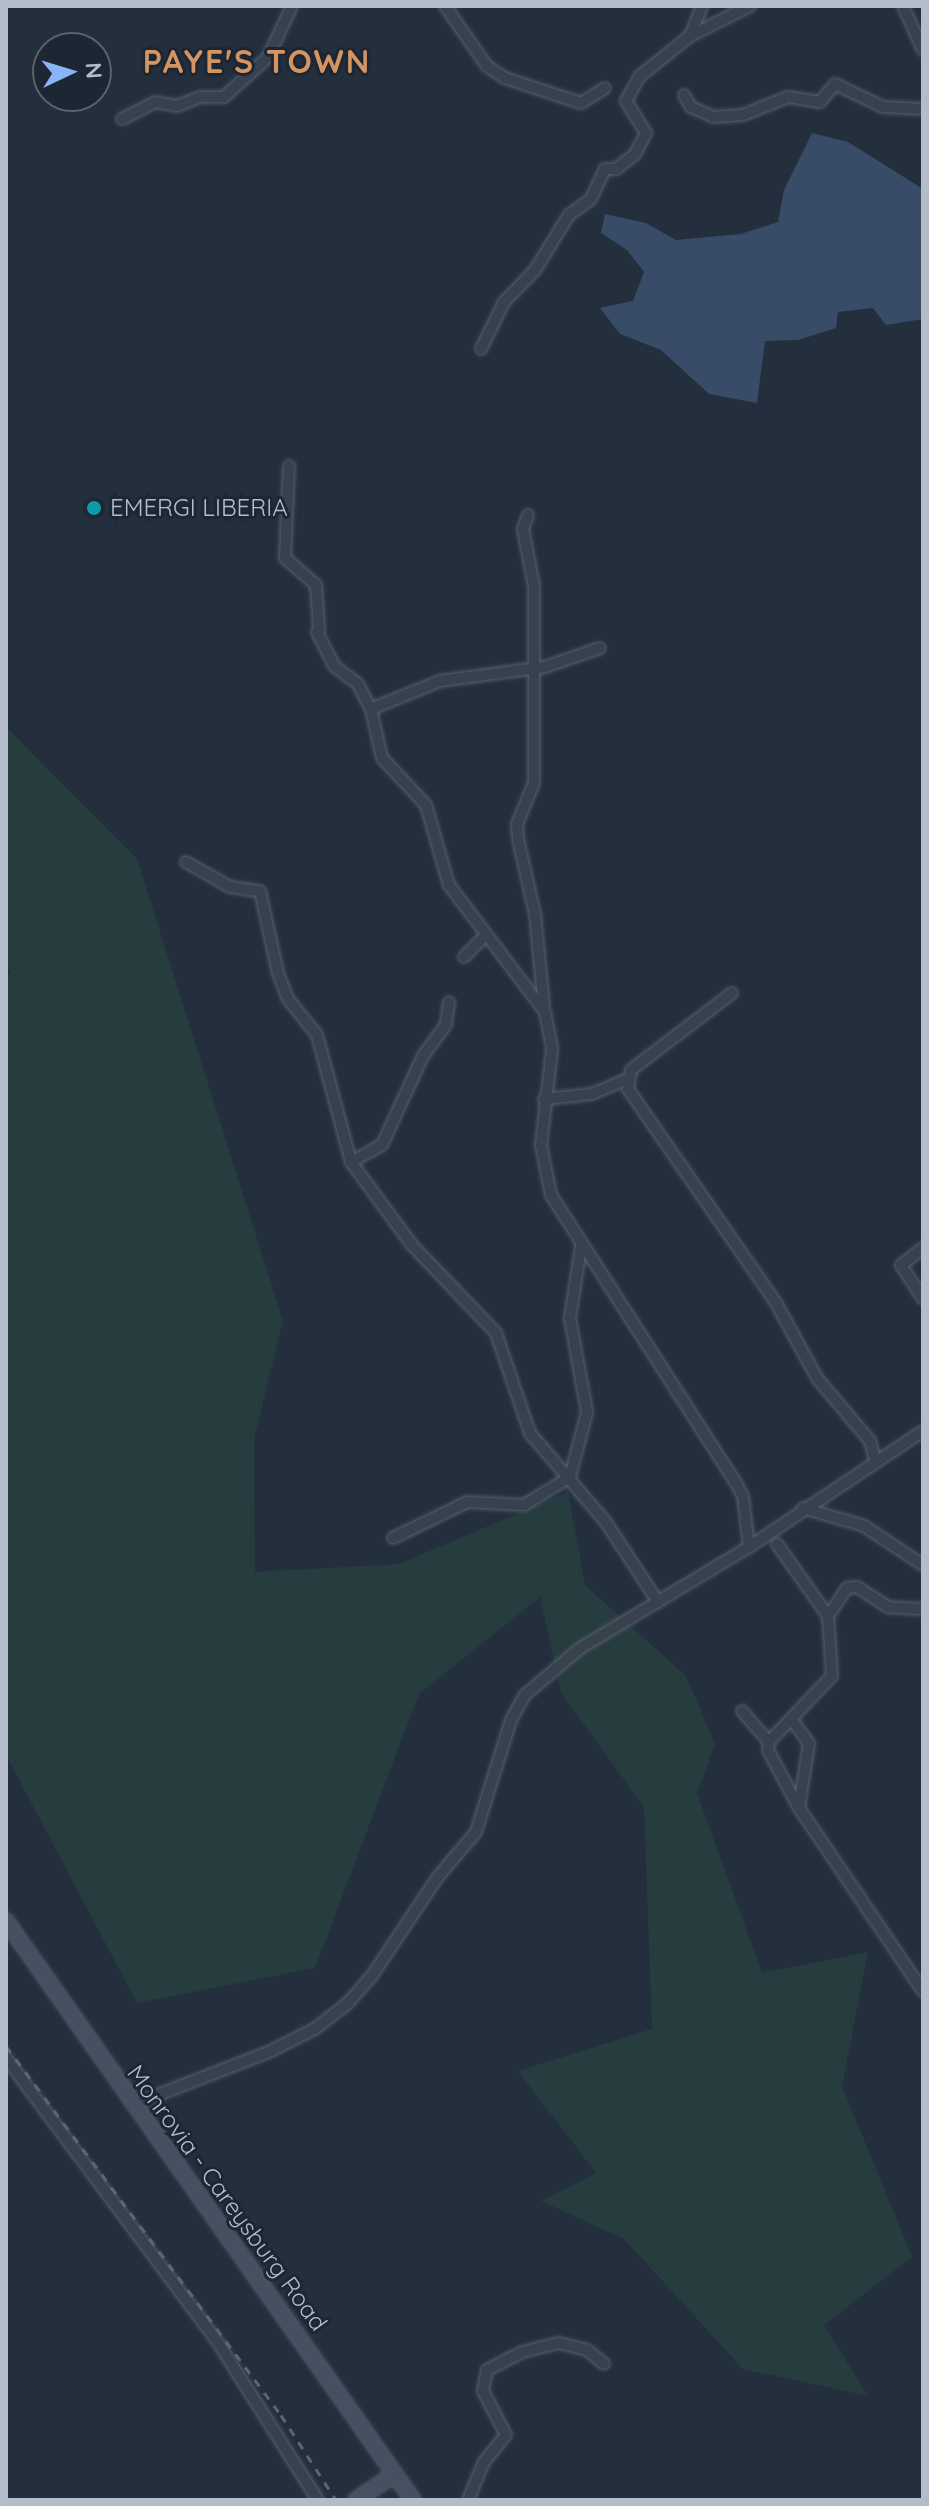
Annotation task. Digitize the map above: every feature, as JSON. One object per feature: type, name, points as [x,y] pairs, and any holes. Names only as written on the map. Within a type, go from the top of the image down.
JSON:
[{"type":"main road","name":"Monrovia - Careysburg Road","points":[[6,1921],[132,2105],[333,2383],[392,2476],[413,2500]]},
{"type":"main road","points":[[356,2500],[392,2476]]},
{"type":"street","points":[[122,119],[155,102],[177,106],[201,97],[224,97],[268,57],[292,6]]},
{"type":"street","points":[[445,6],[487,66],[505,78],[581,103],[605,88]]},
{"type":"street","points":[[690,36],[702,6]]},
{"type":"street","points":[[481,349],[504,302],[535,270],[569,215],[591,199],[605,169],[616,169],[635,154],[646,133],[631,115],[626,101],[630,90],[690,36],[750,6]]},
{"type":"street","points":[[903,6],[923,50]]},
{"type":"street","points":[[684,95],[691,107],[713,117],[743,115],[788,97],[820,102],[835,84],[883,107],[923,109]]},
{"type":"street","points":[[289,466],[285,558],[316,585],[318,631],[334,666],[358,684],[371,709],[382,758],[426,805],[449,885],[545,1012]]},
{"type":"street","points":[[528,515],[523,529],[533,573],[534,783],[517,824],[535,914],[552,1049],[544,1099],[543,1170],[551,1195],[581,1245],[585,1260],[611,1295],[628,1309],[736,1483],[743,1496],[749,1547]]},
{"type":"street","points":[[371,709],[440,681],[535,666],[600,648]]},
{"type":"street","points":[[186,862],[230,887],[260,891],[278,973],[288,999],[317,1035],[351,1162],[412,1245],[496,1333],[530,1433],[570,1477],[658,1602]]},
{"type":"street","points":[[464,957],[486,935]]},
{"type":"street","points":[[732,993],[631,1070],[628,1089],[656,1134],[776,1303],[817,1378],[870,1441],[875,1460]]},
{"type":"street","points":[[351,1162],[382,1145],[423,1056],[446,1024],[449,1002]]},
{"type":"street","points":[[544,1099],[592,1094],[628,1079]]},
{"type":"street","points":[[923,1248],[901,1265],[923,1299]]},
{"type":"street","points":[[393,1538],[467,1502],[524,1505],[570,1477],[587,1412],[570,1318],[585,1260]]},
{"type":"street","points":[[132,2105],[271,2051],[316,2028],[348,2003],[371,1977],[437,1878],[476,1832],[511,1720],[525,1695],[579,1649],[749,1547],[875,1460],[923,1431]]},
{"type":"street","points":[[803,1508],[864,1526],[923,1565]]},
{"type":"street","points":[[769,1742],[832,1676],[828,1616],[777,1544]]},
{"type":"street","points":[[828,1616],[847,1588],[857,1587],[888,1607],[923,1609]]},
{"type":"street","points":[[742,1711],[769,1742],[769,1759],[799,1808],[923,1991]]},
{"type":"street","points":[[792,1720],[809,1743],[799,1808]]},
{"type":"street","points":[[6,2058],[217,2341],[318,2500]]},
{"type":"street","points":[[468,2500],[484,2462],[506,2435],[483,2391],[487,2370],[522,2352],[559,2343],[587,2350],[604,2364]]},
{"type":"green space","points":[[6,727],[137,859],[283,1321],[254,1439],[255,1572],[399,1564],[568,1492],[585,1585],[686,1676],[715,1744],[697,1793],[762,1973],[868,1952],[842,2086],[912,2257],[824,2325],[868,2396],[743,2369],[624,2239],[541,2201],[596,2173],[518,2071],[652,2029],[644,1807],[561,1693],[540,1597],[419,1694],[315,1968],[137,2003],[6,1755],[6,980],[10,971],[6,966]]},
{"type":"water","points":[[812,133],[848,142],[923,189],[923,319],[886,325],[873,308],[838,312],[836,328],[798,340],[765,341],[757,403],[709,394],[661,350],[620,334],[600,308],[633,301],[644,272],[627,250],[601,233],[605,214],[646,223],[676,240],[741,234],[778,222],[784,190]]},
{"type":"railway","points":[[6,2046],[281,2415],[336,2500]]},
{"type":"place","name":"EMERGI LIBERIA","points":[[94,508]]},
{"type":"district","name":"PAYE'S TOWN","points":[[257,61]]}]
